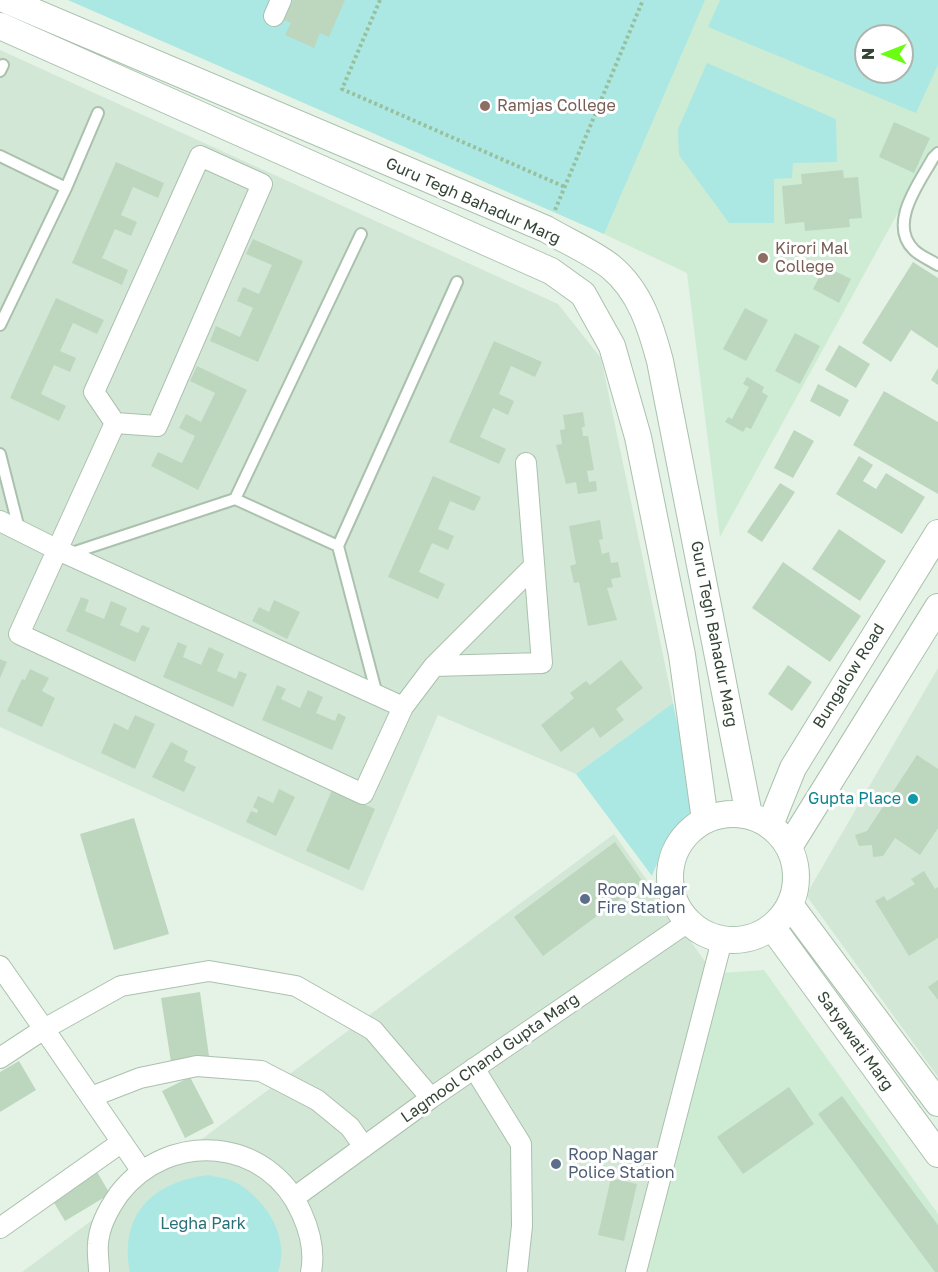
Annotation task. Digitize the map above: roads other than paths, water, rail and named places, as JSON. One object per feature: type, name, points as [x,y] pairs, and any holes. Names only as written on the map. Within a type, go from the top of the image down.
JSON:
[{"type":"street","name":"Guru Tegh Bahadur Marg","points":[[6,0],[546,229],[610,267],[630,288],[648,318],[660,361],[760,820]]},
{"type":"street","name":"Guru Tegh Bahadur Marg","points":[[0,26],[551,271],[584,294],[612,346],[638,437],[682,655],[705,820]]},
{"type":"street","points":[[200,156],[262,184],[157,426],[115,423],[94,392],[200,156]]},
{"type":"street","points":[[115,423],[64,552],[10,634],[363,794],[403,707],[434,666],[534,566]]},
{"type":"street","points":[[434,666],[542,663],[526,463]]},
{"type":"street","points":[[0,521],[403,707]]},
{"type":"street","name":"Bungalow Road","points":[[760,820],[938,533]]},
{"type":"street","points":[[789,847],[938,607]]},
{"type":"street","points":[[727,813],[760,820],[789,847],[797,876],[790,905],[772,927],[757,936],[740,940],[722,940],[704,933],[688,922],[673,896],[670,866],[677,847],[689,831],[705,820],[727,813]]},
{"type":"street","name":"Satyawati Marg","points":[[790,905],[938,1103]]},
{"type":"street","name":"Lagmool Chand Gupta Marg","points":[[295,1197],[431,1098],[688,922]]},
{"type":"street","name":"Satyawati Marg","points":[[772,927],[938,1154]]},
{"type":"street","points":[[636,1272],[722,940]]},
{"type":"street","points":[[0,966],[141,1170]]},
{"type":"street","points":[[0,1058],[44,1029],[121,986],[209,971],[296,986],[373,1030],[431,1098]]},
{"type":"street","points":[[91,1097],[140,1078],[197,1066],[261,1071],[317,1100],[350,1126],[364,1147]]},
{"type":"street","points":[[474,1068],[521,1144],[522,1226],[517,1272]]},
{"type":"street","points":[[0,1228],[122,1142]]},
{"type":"street","points":[[99,1272],[98,1243],[109,1207],[132,1177],[167,1155],[204,1149],[241,1155],[274,1174],[295,1197],[310,1232],[311,1272]]},
{"type":"lane","points":[[0,325],[66,188],[98,113]]},
{"type":"lane","points":[[938,153],[907,206],[903,225],[906,238],[914,250],[938,265]]},
{"type":"lane","points":[[0,156],[66,188]]},
{"type":"lane","points":[[235,499],[361,234]]},
{"type":"lane","points":[[377,695],[338,546],[458,282]]},
{"type":"lane","points":[[0,454],[19,530]]},
{"type":"lane","points":[[64,552],[235,499],[338,546]]},
{"type":"place","name":"Ramjas College","points":[[485,106]]},
{"type":"place","name":"Kirori Mal College","points":[[763,258]]},
{"type":"place","name":"Gupta Place","points":[[913,799]]},
{"type":"place","name":"Roop Nagar Fire Station","points":[[585,899]]},
{"type":"place","name":"Roop Nagar Police Station","points":[[556,1164]]},
{"type":"park label","name":"Legha Park","points":[[203,1224]]}]
